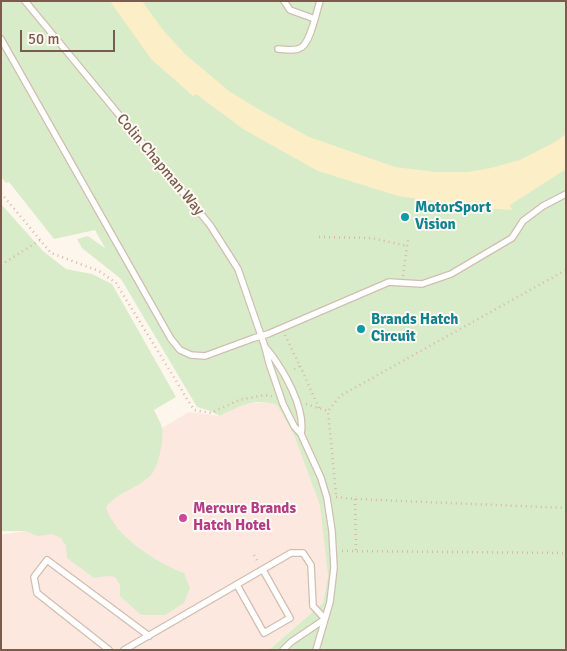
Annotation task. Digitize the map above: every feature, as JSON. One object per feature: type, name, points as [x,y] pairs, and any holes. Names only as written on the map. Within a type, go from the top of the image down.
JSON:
[{"type":"lane","name":"Colin Chapman Way","points":[[25,1],[210,226],[238,269],[281,398],[289,417],[301,434],[321,478],[327,498],[334,550],[333,584],[316,650]]},
{"type":"lane","points":[[284,1],[290,10],[315,19]]},
{"type":"lane","points":[[278,49],[292,50],[302,47],[309,36],[320,1]]},
{"type":"lane","points":[[1,39],[171,339],[180,350],[191,355],[205,356],[261,336],[389,282],[422,284],[451,274],[512,238],[523,221],[543,206],[566,194]]},
{"type":"lane","name":"Colin Chapman Way","points":[[265,347],[286,379],[296,402],[302,417],[301,434]]},
{"type":"lane","points":[[124,650],[292,553],[303,553],[311,565],[313,606],[325,620],[282,650]]},
{"type":"lane","points":[[110,650],[37,593],[34,577],[47,560],[149,636]]},
{"type":"lane","points":[[237,585],[264,633],[290,618],[262,570]]},
{"type":"path","points":[[1,193],[51,253],[99,272],[116,283],[194,410],[211,414],[239,400],[264,395],[281,398]]},
{"type":"path","points":[[319,237],[371,238],[408,246]]},
{"type":"path","points":[[1,265],[40,240]]},
{"type":"path","points":[[401,283],[408,240]]},
{"type":"path","points":[[336,496],[328,411],[340,396],[566,270]]},
{"type":"path","points":[[282,328],[319,408]]},
{"type":"path","points":[[294,374],[294,370],[300,366]]},
{"type":"path","points":[[304,397],[308,405]]},
{"type":"path","points":[[296,402],[328,411]]},
{"type":"path","points":[[327,498],[336,496],[355,499],[566,508]]},
{"type":"path","points":[[355,499],[356,552]]},
{"type":"path","points":[[334,550],[356,552],[566,554]]},
{"type":"shaded area","name":"Mercure Brands Hatch Hotel","points":[[267,402],[277,405],[294,435],[321,505],[328,576],[323,603],[269,650],[1,650],[1,535],[25,531],[161,441],[162,428],[189,412],[220,416],[242,404]]},
{"type":"green space","name":"Brands Hatch Circuit","points":[[1,1],[566,1],[566,650],[269,650],[323,603],[328,576],[320,505],[294,435],[277,405],[254,402],[220,416],[197,407],[121,279],[82,248],[77,239],[88,236],[105,248],[95,230],[54,239],[9,182],[6,183],[1,177]]},
{"type":"green space","points":[[1,204],[43,251],[66,269],[92,274],[112,284],[176,397],[154,410],[161,423],[162,433],[160,453],[153,472],[145,480],[116,498],[106,507],[111,518],[127,538],[162,563],[184,573],[190,588],[184,603],[165,615],[141,615],[120,596],[120,585],[115,577],[94,578],[67,558],[66,546],[61,538],[52,534],[38,536],[25,531],[1,531]]},
{"type":"sand","points":[[110,1],[142,1],[163,30],[185,54],[229,91],[309,137],[395,167],[435,172],[468,172],[520,160],[555,142],[566,134],[566,169],[510,205],[512,210],[483,208],[398,196],[318,171],[243,129],[196,94],[193,96],[151,59]]},
{"type":"place","name":"MotorSport Vision","points":[[405,217]]},
{"type":"place","name":"Brands Hatch Circuit","points":[[361,329]]},
{"type":"place","name":"Mercure Brands Hatch Hotel","points":[[183,518]]}]
